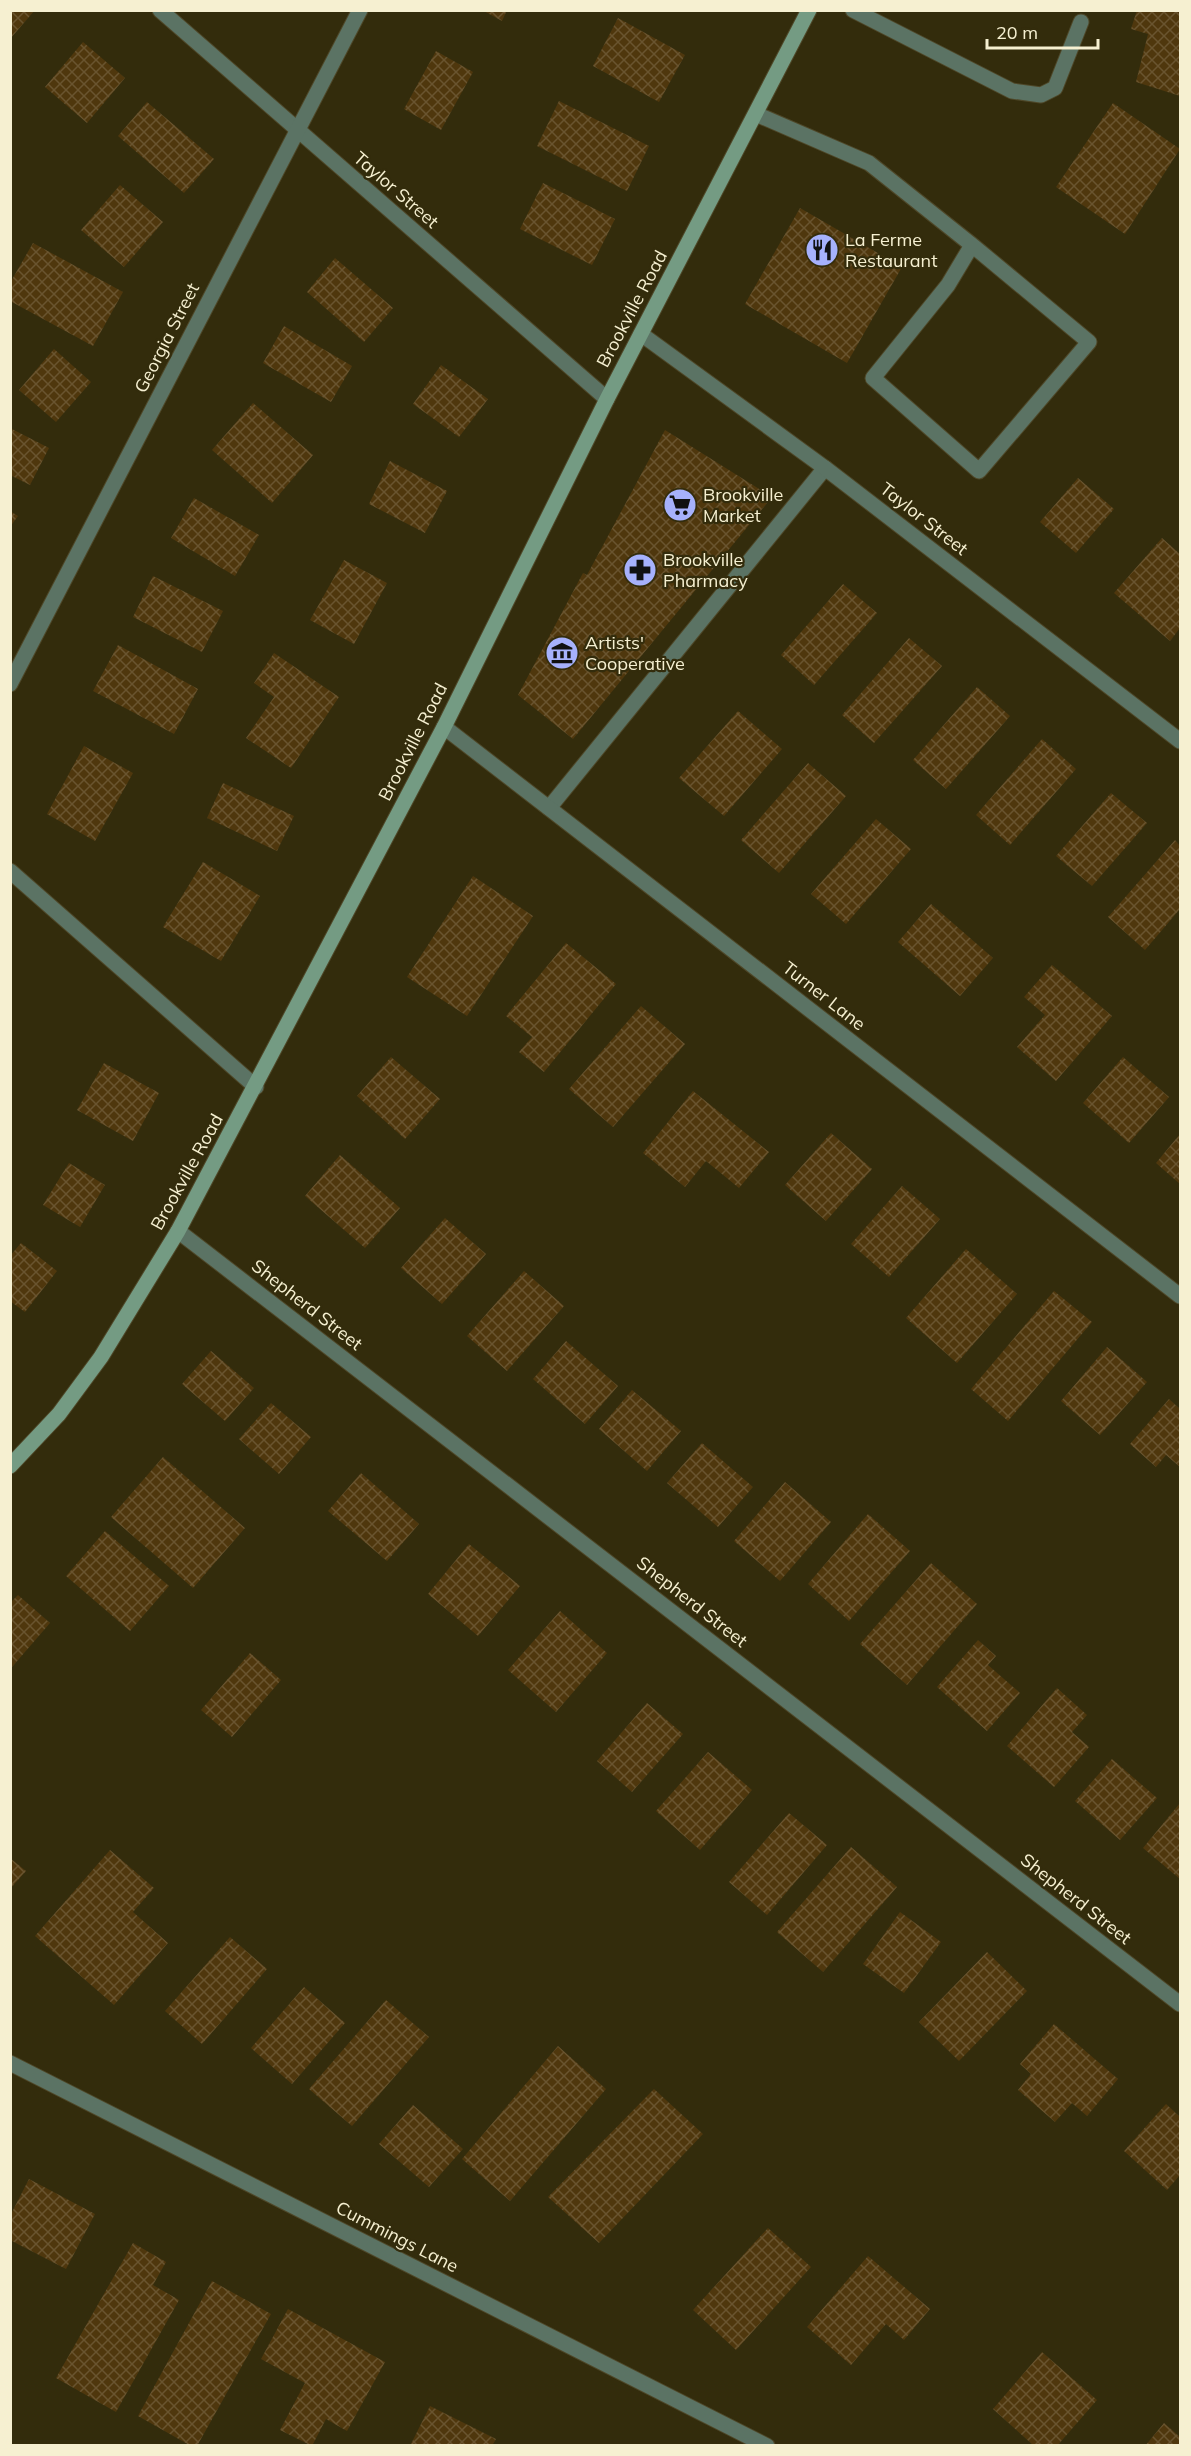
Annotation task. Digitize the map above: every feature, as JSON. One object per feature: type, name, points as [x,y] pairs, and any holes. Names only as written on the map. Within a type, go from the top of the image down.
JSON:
[{"type":"main road","name":"Brookville Road","points":[[10,1466],[59,1414],[101,1357],[178,1232],[444,726],[607,399],[809,10]]},
{"type":"street","name":"Taylor Street","points":[[160,10],[607,399]]},
{"type":"street","name":"Georgia Street","points":[[10,684],[360,10]]},
{"type":"street","points":[[853,10],[1012,91],[1041,94],[1055,88],[1081,22]]},
{"type":"street","points":[[756,114],[869,163],[972,245],[1089,342],[979,471],[873,378],[948,285],[972,245]]},
{"type":"street","name":"Taylor Street","points":[[641,334],[825,468],[1180,741]]},
{"type":"street","points":[[549,808],[825,468]]},
{"type":"street","name":"Turner Lane","points":[[444,726],[1180,1296]]},
{"type":"street","points":[[10,871],[256,1087]]},
{"type":"street","name":"Shepherd Street","points":[[178,1232],[1180,2004]]},
{"type":"street","name":"Cummings Lane","points":[[10,2063],[766,2445]]},
{"type":"building","points":[[10,10],[35,10],[10,39]]},
{"type":"building","points":[[482,10],[507,10],[502,21]]},
{"type":"building","points":[[1137,10],[1180,10],[1180,96],[1136,82],[1148,34],[1131,29]]},
{"type":"building","points":[[618,18],[685,55],[659,102],[593,66]]},
{"type":"building","points":[[83,42],[125,78],[87,123],[45,87]]},
{"type":"building","points":[[436,51],[473,72],[441,130],[404,109]]},
{"type":"building","points":[[559,101],[649,146],[627,191],[537,146]]},
{"type":"building","points":[[147,102],[214,159],[184,193],[118,136]]},
{"type":"building","points":[[1113,103],[1180,149],[1125,234],[1056,187]]},
{"type":"building","points":[[543,183],[615,219],[592,265],[520,229]]},
{"type":"building","points":[[120,185],[163,222],[124,267],[81,230]]},
{"type":"building","points":[[800,208],[902,267],[847,363],[745,304]]},
{"type":"building","points":[[33,243],[123,292],[93,346],[10,301],[10,283]]},
{"type":"building","points":[[335,258],[393,308],[364,342],[307,292]]},
{"type":"building","points":[[284,326],[352,366],[331,402],[263,363]]},
{"type":"building","points":[[54,349],[91,382],[56,422],[19,390]]},
{"type":"building","points":[[441,365],[488,399],[459,437],[413,404]]},
{"type":"building","points":[[253,403],[313,455],[272,503],[212,450]]},
{"type":"building","points":[[10,428],[49,448],[30,485],[10,475]]},
{"type":"building","points":[[665,430],[772,497],[573,739],[518,695],[583,573],[587,575]]},
{"type":"building","points":[[390,461],[447,491],[425,533],[369,504]]},
{"type":"building","points":[[1078,478],[1114,509],[1076,553],[1040,522]]},
{"type":"building","points":[[194,498],[259,535],[235,576],[171,538]]},
{"type":"building","points":[[10,511],[18,516],[10,527]]},
{"type":"building","points":[[1162,538],[1180,554],[1180,628],[1170,641],[1114,593]]},
{"type":"building","points":[[344,560],[387,583],[354,644],[310,620]]},
{"type":"building","points":[[153,576],[223,611],[202,652],[133,617]]},
{"type":"building","points":[[843,584],[877,613],[814,685],[781,655]]},
{"type":"building","points":[[909,638],[942,666],[874,743],[842,715]]},
{"type":"building","points":[[118,645],[198,689],[174,734],[93,691]]},
{"type":"building","points":[[274,653],[339,697],[291,768],[246,738],[274,697],[254,683]]},
{"type":"building","points":[[977,687],[1010,716],[946,789],[913,760]]},
{"type":"building","points":[[738,711],[782,749],[724,816],[679,778]]},
{"type":"building","points":[[1042,739],[1076,769],[1010,845],[976,815]]},
{"type":"building","points":[[84,746],[133,773],[95,841],[47,814]]},
{"type":"building","points":[[808,763],[846,796],[779,873],[741,840]]},
{"type":"building","points":[[223,783],[294,816],[277,851],[207,818]]},
{"type":"building","points":[[1111,793],[1147,823],[1092,886],[1056,856]]},
{"type":"building","points":[[876,819],[911,849],[846,924],[811,894]]},
{"type":"building","points":[[1175,840],[1180,846],[1180,909],[1145,950],[1108,917]]},
{"type":"building","points":[[203,862],[260,896],[221,961],[163,927]]},
{"type":"building","points":[[473,876],[533,916],[467,1016],[407,977]]},
{"type":"building","points":[[931,904],[993,958],[960,996],[898,942]]},
{"type":"building","points":[[566,943],[616,984],[544,1072],[519,1052],[532,1037],[506,1016]]},
{"type":"building","points":[[1052,965],[1112,1016],[1056,1081],[1017,1047],[1045,1015],[1024,997]]},
{"type":"building","points":[[641,1006],[685,1044],[613,1127],[569,1089]]},
{"type":"building","points":[[391,1057],[440,1099],[405,1139],[357,1096]]},
{"type":"building","points":[[1123,1057],[1169,1097],[1129,1143],[1083,1103]]},
{"type":"building","points":[[104,1063],[159,1093],[133,1141],[77,1110]]},
{"type":"building","points":[[693,1091],[769,1152],[739,1188],[706,1161],[685,1187],[643,1153]]},
{"type":"building","points":[[831,1133],[872,1169],[826,1221],[785,1185]]},
{"type":"building","points":[[1180,1134],[1180,1184],[1156,1163]]},
{"type":"building","points":[[340,1155],[400,1208],[365,1248],[305,1196]]},
{"type":"building","points":[[69,1163],[105,1185],[80,1227],[43,1205]]},
{"type":"building","points":[[902,1186],[940,1219],[889,1277],[851,1244]]},
{"type":"building","points":[[445,1218],[486,1254],[442,1304],[401,1268]]},
{"type":"building","points":[[21,1243],[57,1271],[25,1312],[10,1301],[10,1256]]},
{"type":"building","points":[[966,1249],[1017,1294],[957,1363],[906,1318]]},
{"type":"building","points":[[524,1271],[564,1306],[507,1371],[467,1336]]},
{"type":"building","points":[[1054,1291],[1092,1322],[1008,1421],[971,1389]]},
{"type":"building","points":[[566,1341],[618,1386],[585,1424],[533,1379]]},
{"type":"building","points":[[1107,1347],[1147,1382],[1100,1435],[1061,1401]]},
{"type":"building","points":[[211,1351],[254,1388],[225,1421],[182,1384]]},
{"type":"building","points":[[632,1390],[681,1431],[647,1471],[599,1429]]},
{"type":"building","points":[[1169,1399],[1180,1409],[1180,1467],[1166,1455],[1156,1467],[1130,1444]]},
{"type":"building","points":[[271,1403],[311,1437],[279,1474],[239,1439]]},
{"type":"building","points":[[702,1443],[753,1487],[718,1527],[667,1483]]},
{"type":"building","points":[[163,1457],[245,1528],[193,1588],[111,1517]]},
{"type":"building","points":[[361,1473],[419,1524],[387,1561],[328,1511]]},
{"type":"building","points":[[785,1482],[831,1522],[780,1581],[734,1541]]},
{"type":"building","points":[[868,1514],[910,1551],[849,1621],[808,1584]]},
{"type":"building","points":[[105,1531],[169,1586],[130,1631],[66,1576]]},
{"type":"building","points":[[469,1544],[520,1586],[478,1636],[428,1594]]},
{"type":"building","points":[[931,1563],[977,1604],[907,1685],[860,1644]]},
{"type":"building","points":[[18,1595],[50,1623],[12,1667],[10,1603]]},
{"type":"building","points":[[560,1611],[607,1653],[556,1712],[508,1670]]},
{"type":"building","points":[[978,1640],[996,1656],[988,1665],[1020,1693],[987,1731],[937,1687]]},
{"type":"building","points":[[250,1653],[281,1680],[232,1737],[201,1710]]},
{"type":"building","points":[[1057,1688],[1087,1715],[1072,1732],[1089,1747],[1054,1787],[1007,1746]]},
{"type":"building","points":[[647,1703],[683,1734],[632,1792],[597,1761]]},
{"type":"building","points":[[708,1752],[752,1790],[700,1850],[656,1811]]},
{"type":"building","points":[[1112,1759],[1157,1798],[1120,1840],[1075,1801]]},
{"type":"building","points":[[1180,1803],[1180,1879],[1143,1848]]},
{"type":"building","points":[[789,1813],[827,1845],[767,1915],[729,1882]]},
{"type":"building","points":[[851,1847],[897,1887],[823,1972],[777,1932]]},
{"type":"building","points":[[110,1850],[154,1888],[133,1912],[168,1943],[114,2005],[35,1936]]},
{"type":"building","points":[[10,1858],[26,1871],[10,1889]]},
{"type":"building","points":[[900,1912],[941,1942],[904,1993],[863,1964]]},
{"type":"building","points":[[230,1937],[267,1969],[202,2044],[165,2011]]},
{"type":"building","points":[[987,1952],[1027,1991],[959,2061],[919,2022]]},
{"type":"building","points":[[304,1987],[345,2023],[292,2084],[251,2048]]},
{"type":"building","points":[[386,2000],[429,2037],[352,2126],[309,2089]]},
{"type":"building","points":[[1054,2024],[1118,2079],[1087,2116],[1072,2103],[1055,2122],[1018,2090],[1031,2074],[1020,2064]]},
{"type":"building","points":[[558,2046],[606,2089],[510,2201],[462,2159]]},
{"type":"building","points":[[654,2089],[703,2134],[599,2243],[548,2197]]},
{"type":"building","points":[[1166,2104],[1180,2117],[1180,2175],[1167,2190],[1124,2151]]},
{"type":"building","points":[[413,2105],[463,2149],[429,2187],[379,2144]]},
{"type":"building","points":[[29,2179],[95,2214],[66,2269],[10,2240],[10,2216]]},
{"type":"building","points":[[768,2228],[811,2267],[736,2350],[693,2310]]},
{"type":"building","points":[[133,2243],[166,2262],[153,2285],[179,2300],[116,2412],[56,2378]]},
{"type":"building","points":[[868,2256],[930,2309],[904,2340],[886,2324],[851,2365],[807,2327]]},
{"type":"building","points":[[212,2281],[271,2314],[197,2446],[191,2446],[138,2416]]},
{"type":"building","points":[[288,2309],[385,2362],[347,2431],[326,2419],[312,2446],[280,2430],[305,2383],[261,2359]]},
{"type":"building","points":[[1042,2352],[1097,2400],[1057,2446],[1034,2446],[993,2409]]},
{"type":"building","points":[[430,2406],[496,2439],[492,2446],[410,2446]]},
{"type":"building","points":[[1164,2423],[1180,2437],[1180,2446],[1145,2446]]},
{"type":"place","name":"La Ferme Restaurant","points":[[822,250]]},
{"type":"place","name":"Brookville Market","points":[[680,505]]},
{"type":"place","name":"Brookville Pharmacy","points":[[640,570]]},
{"type":"place","name":"Artists' Cooperative","points":[[562,653]]}]
